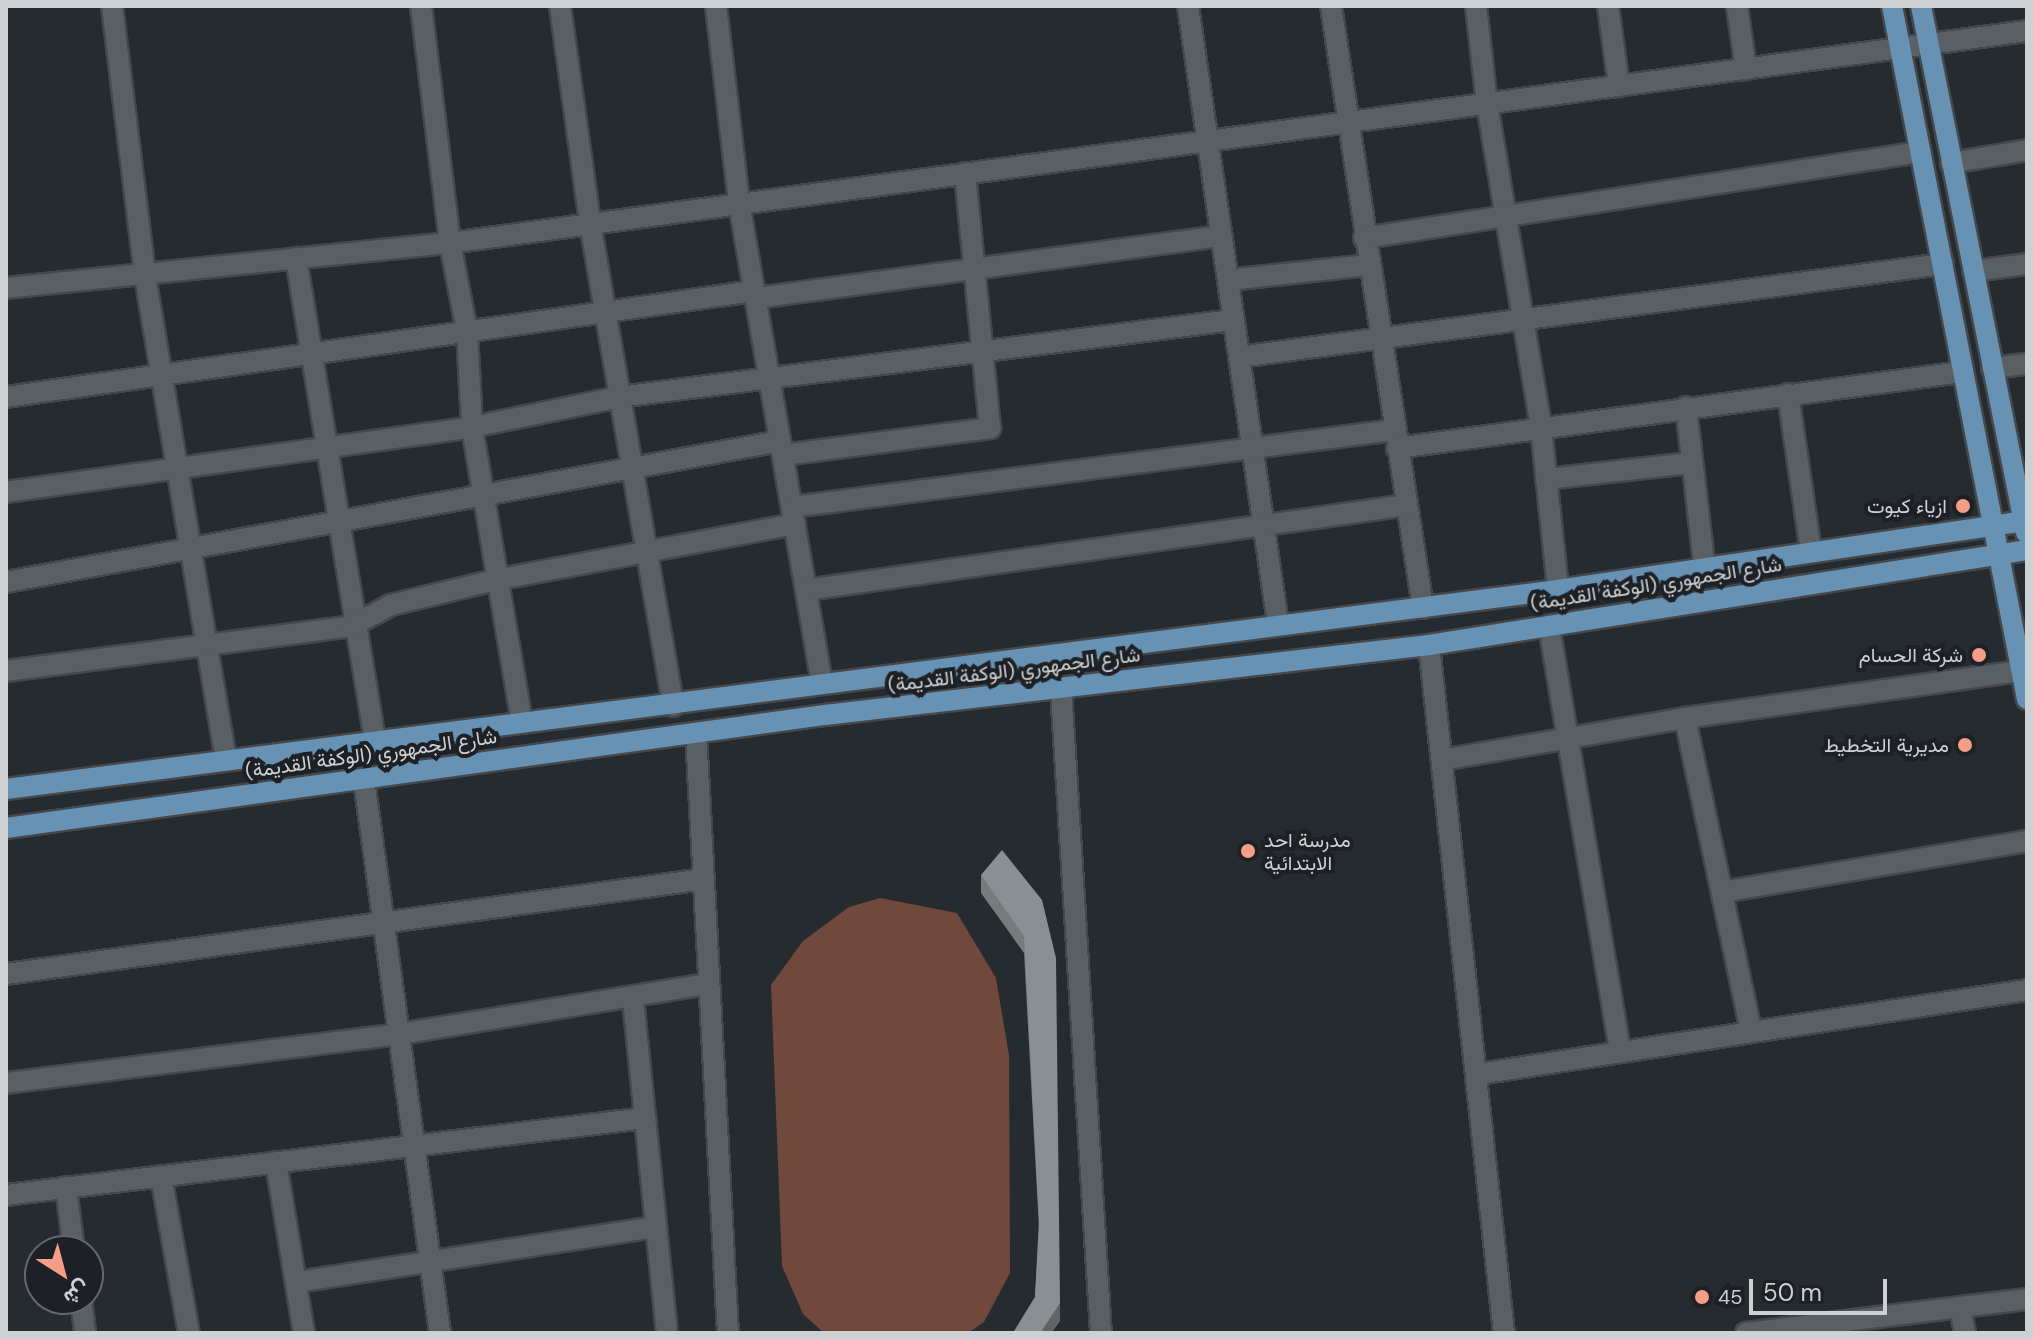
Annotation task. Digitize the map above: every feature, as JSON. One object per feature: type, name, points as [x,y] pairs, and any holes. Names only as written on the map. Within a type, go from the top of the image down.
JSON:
[{"type":"main road","points":[[1892,6],[2027,699]]},
{"type":"main road","points":[[1921,6],[2026,526]]},
{"type":"main road","name":"شارع الجمهوري (الوكفة القديمة)","points":[[6,789],[375,740],[673,706],[1278,624],[1705,571],[1811,551],[1995,526],[2026,526]]},
{"type":"main road","name":"شارع الجمهوري (الوكفة القديمة)","points":[[7,823],[364,780],[696,733],[1429,645],[2027,550]]},
{"type":"main road","points":[[1362,615],[1367,652]]},
{"type":"main road","points":[[1090,649],[1094,685]]},
{"type":"street","points":[[112,6],[145,276],[226,759]]},
{"type":"street","points":[[421,6],[450,243],[467,331],[472,427],[495,580],[522,723]]},
{"type":"street","points":[[560,6],[590,223],[673,706]]},
{"type":"street","points":[[716,6],[739,203],[822,684]]},
{"type":"street","points":[[1188,6],[1278,624]]},
{"type":"street","points":[[1331,6],[1346,122],[1423,608]]},
{"type":"street","points":[[1476,6],[1487,104],[1541,427],[1558,590]]},
{"type":"street","points":[[1608,6],[1619,86]]},
{"type":"street","points":[[1737,6],[1746,69]]},
{"type":"street","points":[[6,288],[450,243],[2027,31]]},
{"type":"street","points":[[1951,163],[2027,150]]},
{"type":"street","points":[[1364,238],[1920,152]]},
{"type":"street","points":[[6,582],[190,551],[631,468],[782,448],[990,428],[979,268],[965,173]]},
{"type":"street","points":[[6,397],[605,312],[1221,236]]},
{"type":"street","points":[[296,258],[339,521],[352,626],[375,740]]},
{"type":"street","points":[[1239,357],[1523,322],[1943,264]]},
{"type":"street","points":[[1973,271],[2027,264]]},
{"type":"street","points":[[1228,280],[1368,265]]},
{"type":"street","points":[[6,492],[472,427],[619,397],[1233,320]]},
{"type":"street","points":[[1992,368],[2027,364]]},
{"type":"street","points":[[6,671],[352,626],[391,605],[495,580],[645,551],[793,515],[1252,446],[1396,439],[1541,427],[1961,372]]},
{"type":"street","points":[[1788,394],[1811,551]]},
{"type":"street","points":[[1686,407],[1705,571]]},
{"type":"street","points":[[1546,479],[1692,463]]},
{"type":"street","points":[[806,590],[1407,505]]},
{"type":"street","points":[[1549,626],[1565,739],[1620,1052]]},
{"type":"street","points":[[1429,645],[1504,1333]]},
{"type":"street","points":[[1442,760],[1685,718],[2020,671]]},
{"type":"street","points":[[1061,689],[1101,1333]]},
{"type":"street","points":[[1685,718],[1751,1032]]},
{"type":"street","points":[[696,733],[728,1333]]},
{"type":"street","points":[[364,780],[440,1333]]},
{"type":"street","points":[[1722,892],[2027,841]]},
{"type":"street","points":[[6,974],[385,925],[704,879]]},
{"type":"street","points":[[6,1083],[399,1034],[633,999],[709,984]]},
{"type":"street","points":[[1478,1074],[2027,990]]},
{"type":"street","points":[[633,999],[667,1333]]},
{"type":"street","points":[[6,1195],[645,1118]]},
{"type":"street","points":[[276,1162],[304,1333]]},
{"type":"street","points":[[161,1176],[189,1333]]},
{"type":"street","points":[[66,1187],[72,1235]]},
{"type":"street","points":[[296,1282],[656,1227]]},
{"type":"street","points":[[1746,1333],[1805,1330],[2027,1299]]},
{"type":"street","points":[[1960,1309],[1965,1333]]},
{"type":"shaded area","points":[[880,898],[957,913],[996,978],[1009,1055],[1010,1273],[984,1322],[968,1333],[824,1333],[803,1314],[782,1266],[771,985],[803,941],[849,907]]},
{"type":"building","points":[[1002,850],[1042,900],[1056,958],[1060,1303],[1040,1333],[1013,1333],[1035,1297],[1039,1220],[1024,936],[981,875]]},
{"type":"place","name":"ازياء كيوت","points":[[1963,506]]},
{"type":"place","name":"شركة الحسام","points":[[1979,655]]},
{"type":"place","name":"مديرية التخطيط","points":[[1965,745]]},
{"type":"place","name":"مدرسة احد الابتدائية","points":[[1248,851]]},
{"type":"place","name":"45","points":[[1702,1297]]}]
